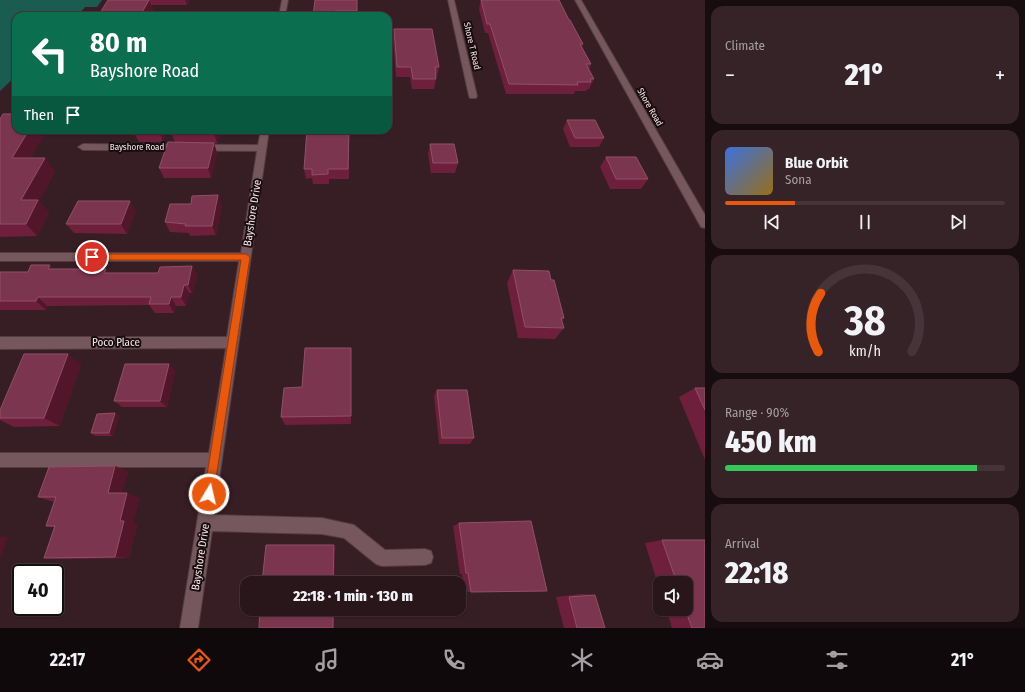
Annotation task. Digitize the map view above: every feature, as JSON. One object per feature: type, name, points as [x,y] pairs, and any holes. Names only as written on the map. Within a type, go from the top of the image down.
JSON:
[{"type":"street","points":[[283,12],[285,0]]},
{"type":"street","name":"Shore T Road","points":[[451,0],[473,96]]},
{"type":"street","name":"Shore Road","points":[[578,0],[705,224]]},
{"type":"street","name":"Bayshore Drive","points":[[189,628],[264,134]]},
{"type":"street","name":"Bayshore Road","points":[[83,147],[262,148]]},
{"type":"street","points":[[0,257],[246,257]]},
{"type":"street","name":"Poco Place","points":[[0,343],[233,342]]},
{"type":"street","points":[[0,460],[215,460]]},
{"type":"street","points":[[205,523],[322,526],[348,531],[382,558],[425,557]]},
{"type":"shaded area","points":[[0,0],[102,0],[97,7],[85,7],[81,12],[12,12],[12,80],[0,91]]},
{"type":"building","points":[[108,0],[149,0],[142,12],[100,12]]},
{"type":"building","points":[[315,0],[357,0],[357,11],[314,12]]},
{"type":"building","points":[[481,0],[559,0],[583,44],[580,44],[591,64],[586,64],[594,79],[590,79],[591,82],[577,82],[578,85],[509,84],[490,24],[487,24]]},
{"type":"building","points":[[394,29],[432,29],[439,67],[435,67],[436,79],[413,79],[411,67],[397,67]]},
{"type":"building","points":[[3,114],[12,114],[12,134],[27,134],[12,158],[45,158],[21,200],[38,200],[26,224],[0,224],[0,119]]},
{"type":"building","points":[[567,120],[595,120],[604,138],[575,138]]},
{"type":"building","points":[[307,134],[349,134],[348,169],[328,169],[328,174],[312,175],[312,169],[304,169]]},
{"type":"building","points":[[168,142],[214,143],[208,168],[159,168]]},
{"type":"building","points":[[430,144],[454,144],[458,163],[433,163]]},
{"type":"building","points":[[606,157],[636,157],[648,179],[616,179]]},
{"type":"building","points":[[218,195],[212,226],[185,226],[186,224],[165,222],[170,204],[191,204],[192,196]]},
{"type":"building","points":[[78,201],[130,201],[121,224],[66,224]]},
{"type":"building","points":[[31,265],[50,265],[48,269],[106,269],[104,273],[158,273],[160,267],[192,266],[188,285],[184,285],[181,297],[171,297],[169,304],[149,304],[151,297],[38,297],[36,301],[0,301],[0,272],[28,272]]},
{"type":"building","points":[[513,270],[549,271],[551,280],[554,280],[564,318],[561,318],[564,328],[525,327]]},
{"type":"building","points":[[305,348],[351,348],[351,416],[281,417],[284,388],[302,387]]},
{"type":"building","points":[[24,354],[68,354],[44,418],[0,418],[0,410]]},
{"type":"building","points":[[125,364],[169,364],[160,401],[114,401]]},
{"type":"building","points":[[695,388],[705,388],[705,410]]},
{"type":"building","points":[[437,390],[467,390],[474,438],[442,438]]},
{"type":"building","points":[[115,413],[109,433],[91,433],[97,414]]},
{"type":"building","points":[[115,466],[108,493],[127,493],[120,521],[124,521],[115,557],[44,558],[55,526],[46,526],[56,497],[38,497],[49,467]]},
{"type":"building","points":[[531,521],[547,591],[471,592],[468,573],[466,573],[459,523]]},
{"type":"building","points":[[662,540],[705,540],[705,628],[692,628],[688,616],[693,616],[693,576],[675,576]]},
{"type":"building","points":[[266,545],[334,545],[333,576],[263,576]]},
{"type":"building","points":[[595,595],[605,628],[577,628],[569,597]]},
{"type":"building","points":[[260,616],[333,616],[333,628],[259,628]]},
{"type":"route","points":[[92,257],[246,257],[209,494]]}]
